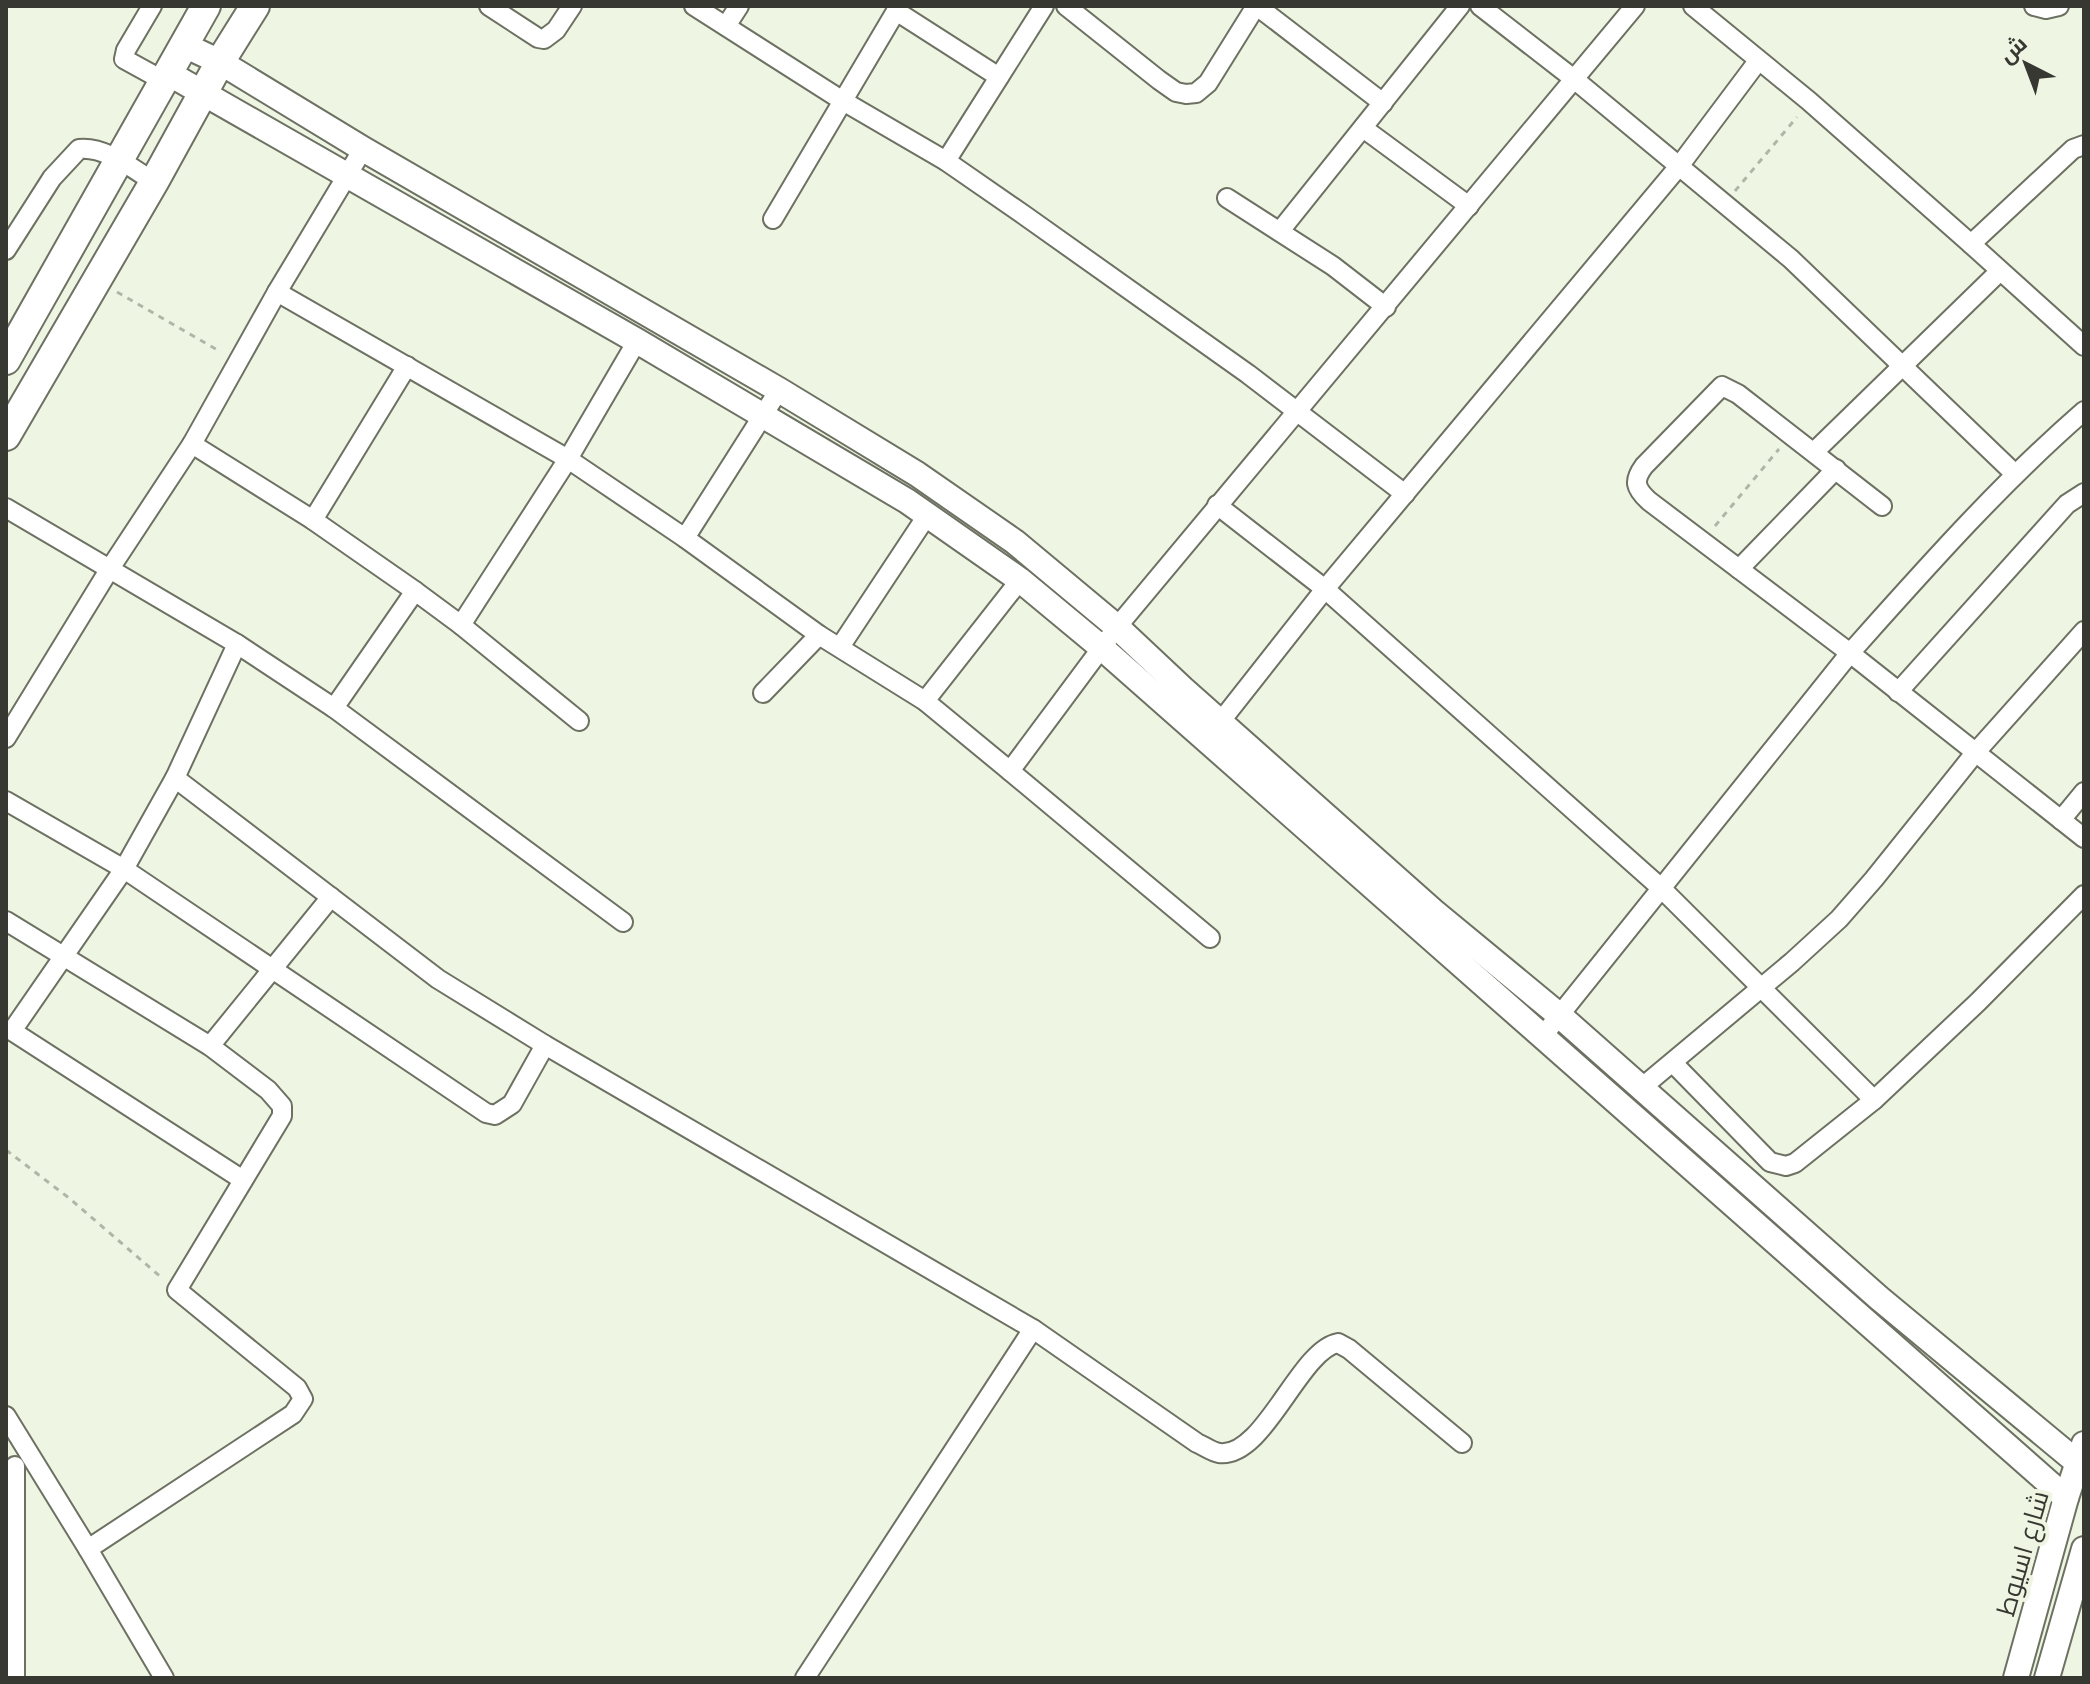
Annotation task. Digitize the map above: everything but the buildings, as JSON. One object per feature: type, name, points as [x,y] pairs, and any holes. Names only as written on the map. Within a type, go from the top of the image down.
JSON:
[{"type":"highway","points":[[8,352],[206,6]]},
{"type":"highway","points":[[6,436],[255,6]]},
{"type":"main road","points":[[184,45],[220,62],[363,149],[779,390],[917,474],[1015,542],[1117,627],[1433,911],[1559,1015],[1879,1298],[2081,1453]]},
{"type":"main road","points":[[166,77],[203,93],[763,415],[928,514],[1020,580],[1102,648],[2066,1498]]},
{"type":"main road","name":"شارع اسيوط","points":[[2016,1678],[2081,1453]]},
{"type":"main road","points":[[2047,1678],[2084,1549]]},
{"type":"street","points":[[152,6],[126,50],[124,59],[166,77]]},
{"type":"street","points":[[489,6],[544,39],[556,30],[572,6]]},
{"type":"street","points":[[694,6],[843,101],[946,161],[1298,412],[1405,494]]},
{"type":"street","points":[[726,26],[739,6]]},
{"type":"street","points":[[946,161],[1044,6]]},
{"type":"street","points":[[1066,6],[1159,80],[1176,92],[1186,94],[1196,93],[1208,83],[1256,6],[1383,103]]},
{"type":"street","points":[[1280,231],[1460,6]]},
{"type":"street","points":[[1480,6],[1680,165],[1791,259],[2015,474]]},
{"type":"street","points":[[1010,771],[1117,627],[1635,6]]},
{"type":"street","points":[[1693,6],[1809,101],[2084,346]]},
{"type":"street","points":[[2034,6],[2046,9],[2059,6]]},
{"type":"street","points":[[773,219],[897,9],[999,77]]},
{"type":"street","points":[[1221,721],[1325,589],[1680,165],[1758,61]]},
{"type":"street","points":[[1363,128],[1469,206]]},
{"type":"street","points":[[1971,244],[2073,149],[2084,145]]},
{"type":"street","points":[[6,250],[52,178],[74,151],[93,149],[119,160],[154,182]]},
{"type":"street","points":[[6,736],[192,444],[277,292],[363,149]]},
{"type":"street","points":[[1227,198],[1333,266],[1386,307]]},
{"type":"street","points":[[1814,452],[2000,271]]},
{"type":"street","points":[[277,292],[568,459],[685,538],[819,635],[925,701],[1210,938]]},
{"type":"street","points":[[461,625],[568,459],[637,341]]},
{"type":"street","points":[[313,520],[407,366]]},
{"type":"street","points":[[1882,506],[1738,394],[1722,386],[1644,466],[1635,483],[1638,491],[2084,838]]},
{"type":"street","points":[[685,538],[779,390]]},
{"type":"street","points":[[1542,1037],[1850,653],[1937,555],[2015,474],[2084,411]]},
{"type":"street","points":[[192,444],[313,520],[415,591],[579,721]]},
{"type":"street","points":[[1739,569],[1836,469]]},
{"type":"street","points":[[1898,692],[2067,504],[2084,493]]},
{"type":"street","points":[[1217,505],[1325,589],[1661,888],[1874,1100]]},
{"type":"street","points":[[6,508],[237,644],[334,708],[623,922]]},
{"type":"street","points":[[840,647],[928,514]]},
{"type":"street","points":[[925,701],[1020,580]]},
{"type":"street","points":[[334,708],[415,591]]},
{"type":"street","points":[[1640,1089],[1839,919],[1975,753],[2084,631]]},
{"type":"street","points":[[763,693],[819,635]]},
{"type":"street","points":[[237,644],[175,778],[124,869],[8,1033],[243,1180]]},
{"type":"street","points":[[175,778],[438,979],[545,1045],[1033,1329],[1216,1453],[1228,1453],[1243,1446],[1267,1422],[1322,1350],[1338,1343],[1462,1443]]},
{"type":"street","points":[[2061,820],[2084,792]]},
{"type":"street","points":[[6,801],[124,869],[486,1113],[495,1115],[512,1104],[545,1045]]},
{"type":"street","points":[[1673,1063],[1770,1162],[1777,1165],[1795,1163],[1874,1100],[1978,1002],[2084,895]]},
{"type":"street","points":[[210,1046],[331,897]]},
{"type":"street","points":[[6,921],[210,1046],[268,1090],[282,1106],[282,1116],[177,1290],[297,1388],[303,1399],[293,1414],[88,1549]]},
{"type":"street","points":[[805,1678],[1033,1329]]},
{"type":"street","points":[[6,1416],[164,1678]]},
{"type":"street","points":[[15,1678],[11,1466],[37,1466]]},
{"type":"path","points":[[1726,203],[1809,101]]},
{"type":"path","points":[[115,291],[238,362]]},
{"type":"path","points":[[1703,542],[1791,434]]},
{"type":"path","points":[[6,1150],[69,1198],[177,1290]]}]
